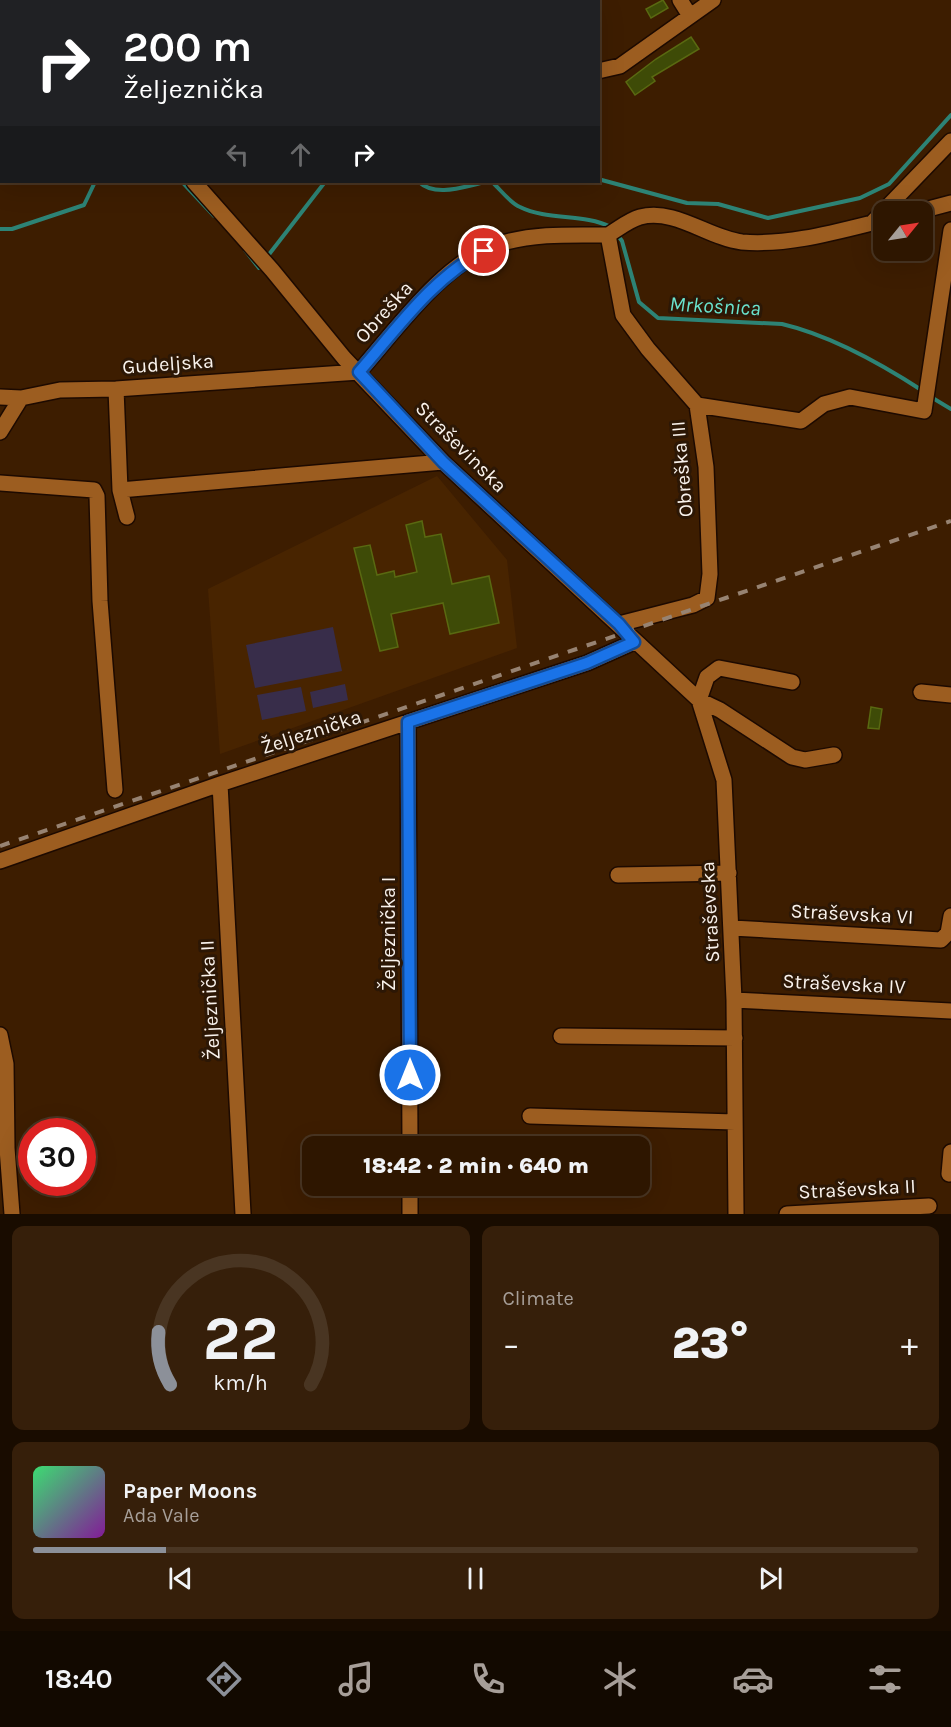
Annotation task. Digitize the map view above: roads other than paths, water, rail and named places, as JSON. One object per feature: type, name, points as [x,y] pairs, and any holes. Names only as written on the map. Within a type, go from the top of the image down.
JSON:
[{"type":"street","points":[[680,0],[690,16]]},
{"type":"street","points":[[600,71],[620,66],[713,0]]},
{"type":"street","points":[[896,201],[951,141]]},
{"type":"street","name":"Straševinska","points":[[195,183],[272,270],[344,358],[443,462],[619,624],[634,642]]},
{"type":"street","points":[[933,208],[951,203]]},
{"type":"street","name":"Obreška","points":[[359,372],[438,284],[469,259],[498,244],[543,235],[615,231],[639,217],[655,216],[679,219],[714,236],[742,242],[783,241],[873,222]]},
{"type":"street","points":[[697,405],[801,421],[824,404],[850,398],[924,411],[926,384],[951,230]]},
{"type":"street","name":"Obreška III","points":[[615,231],[623,315],[648,349],[697,405],[706,467],[710,574],[707,598],[693,605],[619,624]]},
{"type":"street","name":"Gudeljska","points":[[0,397],[21,398],[60,390],[116,389],[359,372]]},
{"type":"street","points":[[116,389],[120,490],[128,518]]},
{"type":"street","points":[[0,432],[21,398]]},
{"type":"street","points":[[120,490],[443,462]]},
{"type":"street","points":[[0,483],[36,487],[85,487],[93,490],[97,496],[100,601],[115,790]]},
{"type":"street","points":[[634,642],[699,700],[720,710],[792,757],[805,760],[834,755]]},
{"type":"street","name":"Željeznička","points":[[0,861],[220,784],[587,663],[634,642]]},
{"type":"street","points":[[699,700],[707,677],[719,668],[792,682]]},
{"type":"street","points":[[921,692],[951,695]]},
{"type":"street","name":"Straševska","points":[[699,700],[724,780],[734,1000],[736,1214]]},
{"type":"street","name":"Željeznička I","points":[[408,722],[410,1136]]},
{"type":"street","name":"Željeznička II","points":[[220,784],[243,1214]]},
{"type":"street","points":[[618,875],[729,873]]},
{"type":"street","name":"Straševska VI","points":[[732,928],[942,940],[948,933],[951,916]]},
{"type":"street","name":"Straševska IV","points":[[734,1000],[951,1011]]},
{"type":"street","points":[[0,1035],[6,1064],[7,1148],[12,1214]]},
{"type":"street","points":[[561,1036],[735,1038]]},
{"type":"street","points":[[530,1116],[735,1122]]},
{"type":"street","points":[[950,1174],[951,1152]]},
{"type":"street","points":[[410,1196],[410,1214]]},
{"type":"street","name":"Straševska II","points":[[788,1214],[929,1206]]},
{"type":"waterway","points":[[600,180],[687,203],[718,204],[768,218],[860,198],[889,184],[951,115]]},
{"type":"waterway","name":"Mrkošnica","points":[[0,229],[12,229],[84,205],[95,183]]},
{"type":"waterway","name":"Mrkošnica","points":[[183,183],[214,216]]},
{"type":"waterway","name":"Mrkošnica","points":[[267,257],[324,183]]},
{"type":"waterway","name":"Mrkošnica","points":[[420,183],[426,187],[442,190],[482,183]]},
{"type":"waterway","name":"Mrkošnica","points":[[493,183],[520,207],[542,214],[589,220],[611,227]]},
{"type":"waterway","name":"Mrkošnica","points":[[616,233],[622,241],[639,302],[658,318],[782,324],[837,343],[891,371],[923,391]]},
{"type":"waterway","name":"Mrkošnica","points":[[245,250],[259,268],[263,263]]},
{"type":"waterway","name":"Mrkošnica","points":[[931,397],[951,409]]},
{"type":"railway","points":[[0,846],[951,521]]}]
